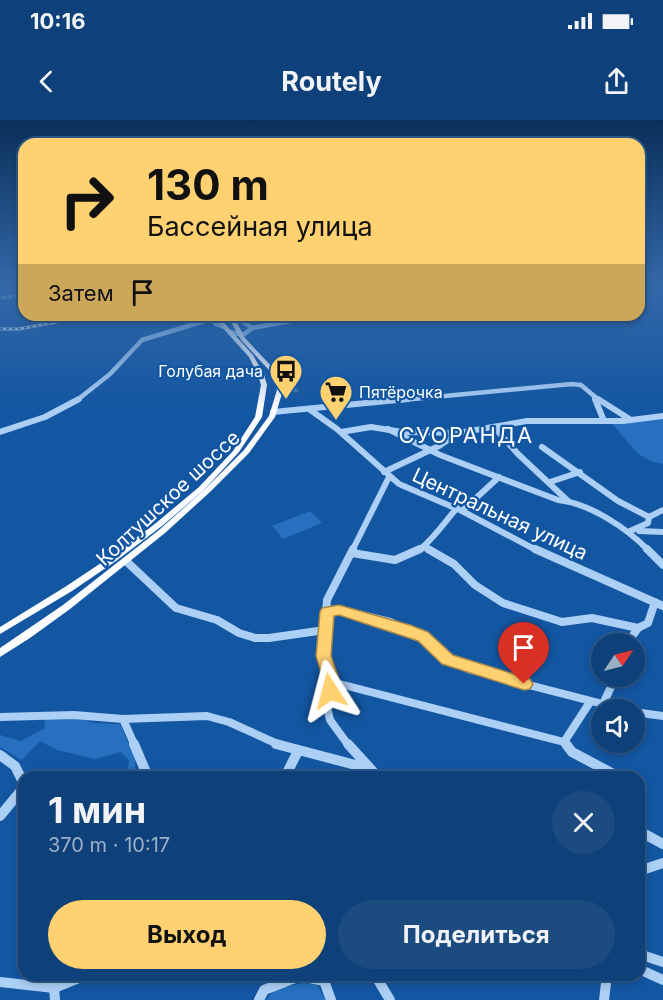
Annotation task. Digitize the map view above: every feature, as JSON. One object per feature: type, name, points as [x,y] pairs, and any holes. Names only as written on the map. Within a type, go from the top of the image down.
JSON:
[{"type":"main road","name":"Колтушское шоссе","points":[[0,631],[79,584],[118,557],[189,498],[244,444],[261,409],[264,385],[258,369],[224,326]]},
{"type":"main road","name":"Колтушское шоссе","points":[[0,653],[5,645],[65,610],[126,561],[239,460],[264,430],[279,399],[278,382],[240,335],[236,326]]},
{"type":"street","points":[[0,432],[60,411],[81,400],[97,389],[142,340],[181,326]]},
{"type":"street","points":[[227,329],[240,335],[249,333],[252,328],[263,326]]},
{"type":"street","points":[[273,412],[581,385],[595,399],[631,420]]},
{"type":"street","points":[[595,399],[604,421]]},
{"type":"street","name":"Центральная улица","points":[[309,409],[341,432],[386,474],[415,492],[460,510],[556,560],[659,604]]},
{"type":"street","points":[[341,432],[355,428],[458,434],[542,420],[604,421],[663,416]]},
{"type":"street","points":[[494,427],[518,454],[568,501]]},
{"type":"street","points":[[388,429],[393,435],[430,451],[568,501],[633,531],[663,532]]},
{"type":"street","points":[[371,771],[330,720],[326,702],[332,682],[324,656],[327,600],[352,553],[386,474],[458,434]]},
{"type":"street","points":[[543,447],[618,501],[649,517]]},
{"type":"street","points":[[550,482],[580,472]]},
{"type":"street","points":[[352,553],[376,560],[395,560],[425,547],[431,536],[499,477]]},
{"type":"street","points":[[649,517],[663,510]]},
{"type":"street","points":[[633,531],[648,523],[649,517]]},
{"type":"street","points":[[633,531],[636,540],[663,566]]},
{"type":"street","points":[[425,547],[454,564],[476,585],[503,603],[562,622],[592,618],[638,628]]},
{"type":"street","points":[[126,561],[176,608],[217,620],[239,633],[255,638],[269,638],[325,630]]},
{"type":"street","points":[[635,633],[648,622],[659,604]]},
{"type":"street","points":[[327,612],[339,610],[372,618],[423,637],[448,660],[590,702],[564,742]]},
{"type":"street","points":[[332,682],[564,742],[572,752],[608,771]]},
{"type":"street","points":[[645,714],[663,716]]},
{"type":"street","points":[[0,717],[74,715],[123,719],[207,716],[298,751],[367,768]]},
{"type":"street","points":[[123,719],[145,771]]},
{"type":"street","points":[[288,771],[298,751]]},
{"type":"street","points":[[0,755],[9,758],[19,771]]},
{"type":"street","points":[[0,816],[18,793]]},
{"type":"street","points":[[645,834],[663,844]]},
{"type":"street","points":[[645,869],[663,863]]},
{"type":"street","points":[[645,956],[663,962]]},
{"type":"street","points":[[645,972],[663,980]]},
{"type":"street","points":[[0,982],[54,994],[76,981]]},
{"type":"street","points":[[259,1000],[264,990],[287,981]]},
{"type":"street","points":[[326,981],[331,1000]]},
{"type":"street","points":[[379,981],[390,1000]]},
{"type":"street","points":[[604,1000],[606,981]]},
{"type":"shaded area","points":[[663,415],[663,464],[653,462],[639,454],[612,424]]},
{"type":"shaded area","points":[[310,511],[322,523],[283,539],[272,526]]},
{"type":"shaded area","points":[[44,719],[83,719],[93,723],[120,724],[135,758],[135,771],[128,771],[129,760],[121,752],[95,759],[57,750],[40,741],[22,760],[0,747],[0,735],[21,741],[45,728]]},
{"type":"shaded area","points":[[303,983],[317,985],[326,1000],[266,1000],[275,989]]},
{"type":"building","points":[[293,383],[300,392],[294,393],[288,384]]},
{"type":"railway","points":[[0,329],[35,326]]},
{"type":"place","name":"Голубая дача","points":[[286,400]]},
{"type":"place","name":"Пятёрочка","points":[[336,421]]},
{"type":"district","name":"СУОРАНДА","points":[[466,435]]},
{"type":"route","points":[[330,691],[332,682],[324,656],[325,630],[327,612],[339,610],[404,629],[423,637],[448,660],[524,684]]}]
